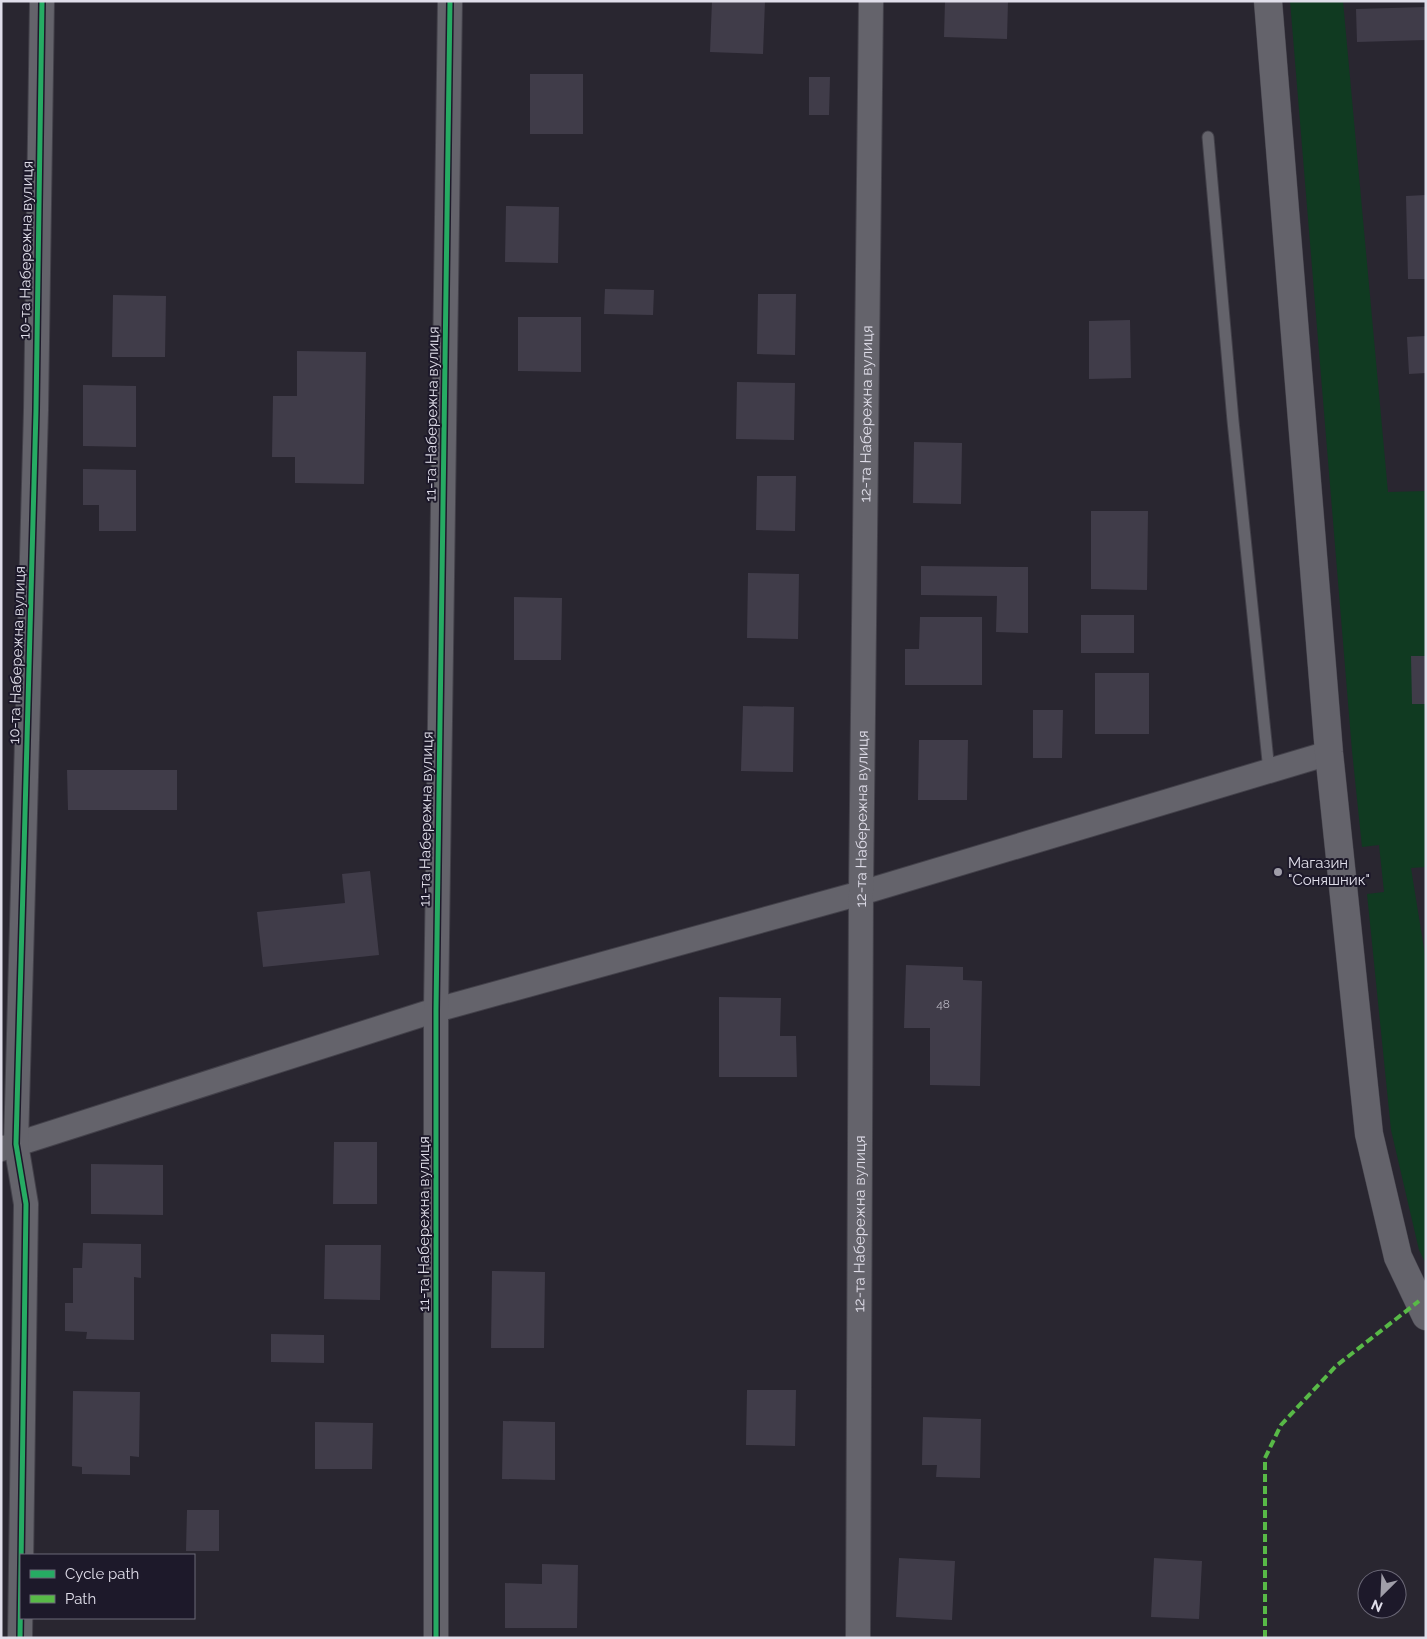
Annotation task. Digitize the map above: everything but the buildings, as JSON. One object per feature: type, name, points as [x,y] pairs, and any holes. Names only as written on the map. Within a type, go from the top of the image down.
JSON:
[{"type":"street","name":"10-та Набережна вулиця","points":[[21,1554],[26,1204],[9,1146],[36,410],[42,1]]},
{"type":"street","name":"11-та Набережна вулиця","points":[[436,1638],[436,1010],[450,1]]},
{"type":"street","name":"12-та Набережна вулиця","points":[[858,1638],[861,893],[871,1]]},
{"type":"street","points":[[1268,1],[1329,753],[1369,1134],[1398,1258],[1426,1316]]},
{"type":"street","points":[[9,1146],[436,1010],[861,893],[1329,753]]},
{"type":"street","name":"10-та Набережна вулиця","points":[[20,1619],[20,1638]]},
{"type":"lane","points":[[1208,137],[1233,420],[1269,771]]},
{"type":"green space","points":[[1290,1],[1343,1],[1388,492],[1426,491],[1426,867],[1411,868],[1426,961],[1426,1264],[1419,1250],[1391,1130],[1367,894],[1384,892],[1379,845],[1362,847],[1352,751]]},
{"type":"marked path","points":[[1265,1638],[1265,1458],[1281,1425],[1336,1366],[1419,1301]]},
{"type":"cycle path","points":[[21,1554],[26,1204],[16,1144],[36,410],[42,1]]},
{"type":"cycle path","points":[[436,1638],[436,1010],[450,1]]},
{"type":"cycle path","points":[[20,1619],[20,1638]]},
{"type":"place","name":"Магазин \"Соняшник\"","points":[[1278,872]]}]
